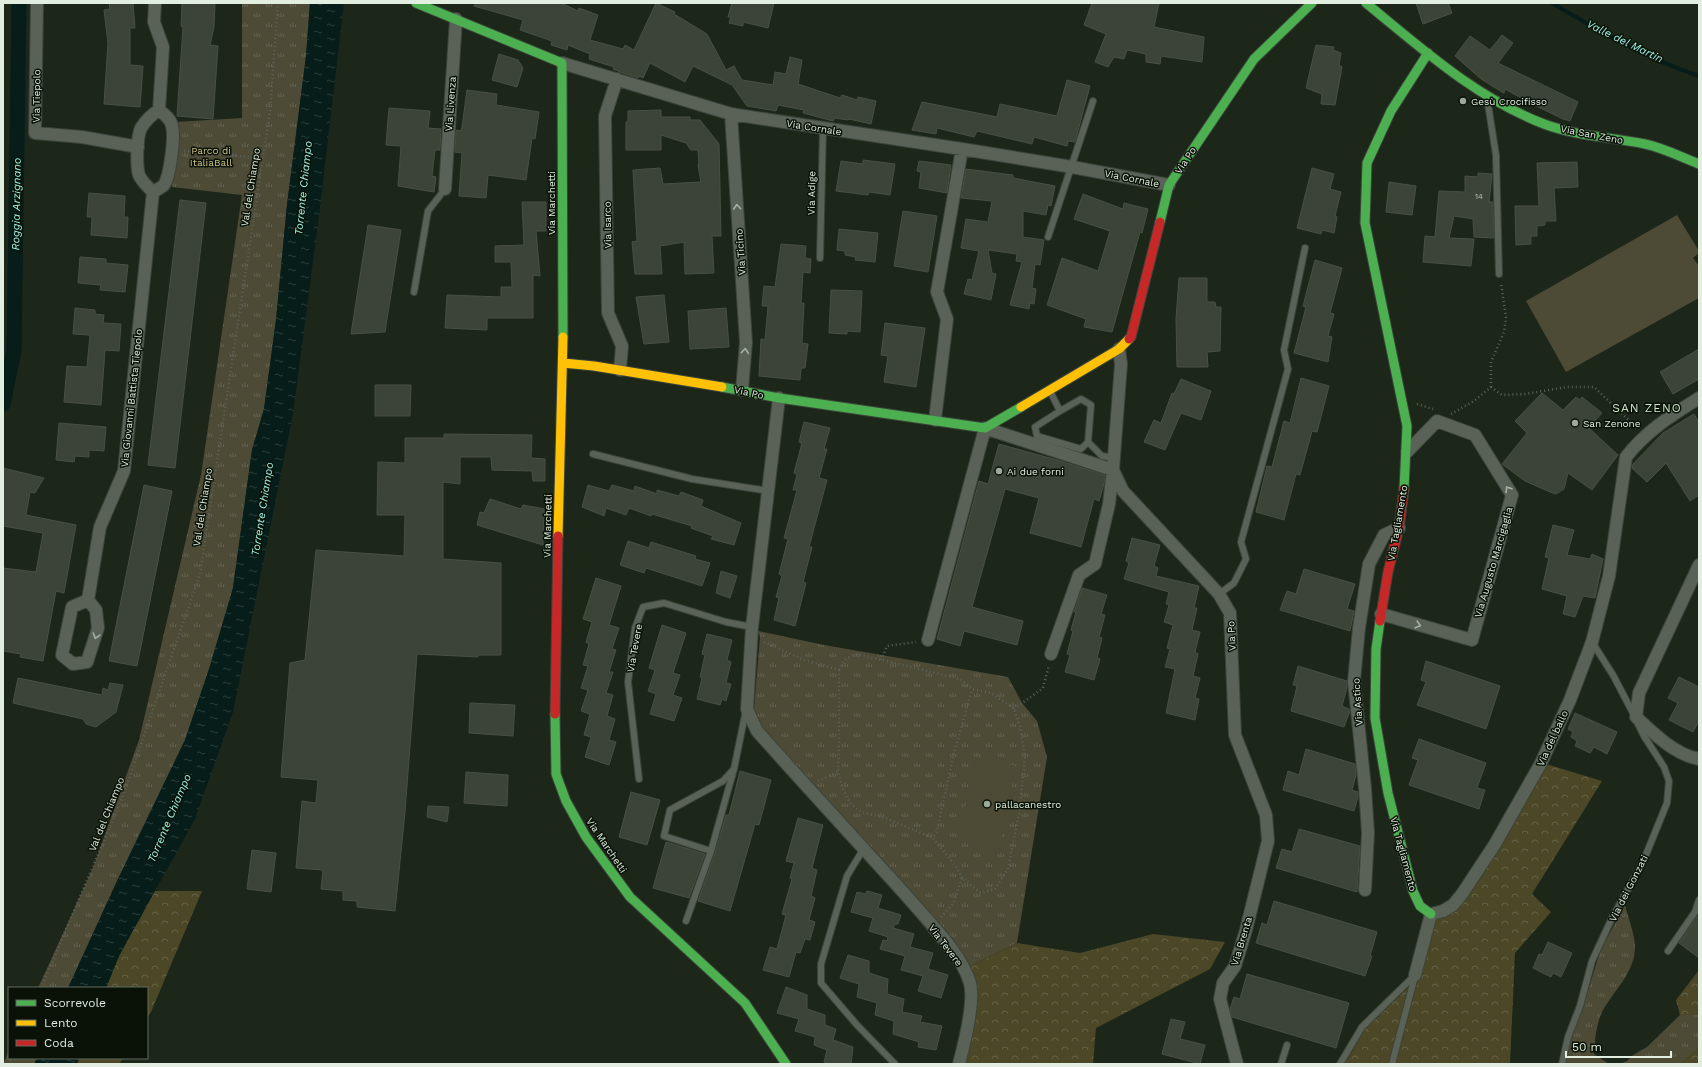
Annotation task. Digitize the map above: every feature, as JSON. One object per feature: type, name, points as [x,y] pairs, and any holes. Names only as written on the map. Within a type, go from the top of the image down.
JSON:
[{"type":"street","name":"Via Tiepolo","points":[[37,3],[35,133],[82,137],[138,147]]},
{"type":"street","points":[[156,3],[154,22],[163,47],[159,110]]},
{"type":"street","points":[[416,3],[562,63]]},
{"type":"street","name":"Via Po","points":[[985,428],[1119,349],[1131,337],[1169,185],[1254,59],[1312,3]]},
{"type":"street","name":"Via San Zeno","points":[[1366,3],[1428,53],[1488,96],[1543,124],[1572,133],[1647,144],[1699,164]]},
{"type":"street","name":"Via Livenza","points":[[445,189],[456,19]]},
{"type":"street","name":"Via Tagliamento","points":[[1428,53],[1391,111],[1367,163],[1365,223],[1367,240],[1407,426],[1404,493],[1399,528],[1388,572],[1376,650],[1375,718],[1388,793],[1412,891],[1420,906],[1431,914]]},
{"type":"street","name":"Via Cornale","points":[[562,63],[731,114],[962,149],[1169,185]]},
{"type":"street","name":"Via Marchetti","points":[[562,63],[563,363],[555,663],[556,774],[566,801],[586,837],[630,897],[745,1003],[786,1064]]},
{"type":"street","name":"Via Isarco","points":[[618,79],[605,116],[608,313],[622,346],[620,370]]},
{"type":"street","points":[[159,110],[166,115],[172,126],[172,151],[170,168],[164,185],[153,192],[144,184],[139,174],[138,147],[140,130],[148,118],[159,110]]},
{"type":"street","name":"Via Ticino","points":[[731,114],[746,342],[742,390]]},
{"type":"street","points":[[935,420],[947,319],[937,292],[962,149]]},
{"type":"street","name":"Via Giovanni Battista Tiepolo","points":[[88,600],[100,527],[124,471],[153,192]]},
{"type":"street","name":"Via Po","points":[[1051,654],[1079,575],[1095,564],[1110,504],[1121,364],[1119,349]]},
{"type":"street","name":"Via Po","points":[[563,363],[620,370],[742,390],[779,398],[985,428],[1113,464]]},
{"type":"street","name":"Via Tevere","points":[[779,398],[752,633],[747,709],[757,731],[933,926],[961,962],[970,984],[970,1013],[960,1064]]},
{"type":"street","points":[[1645,436],[1661,422],[1699,398]]},
{"type":"street","name":"Via Augusto Marcigaglia","points":[[1381,614],[1472,640],[1512,495],[1475,436],[1437,421],[1406,452]]},
{"type":"street","points":[[928,640],[985,428]]},
{"type":"street","name":"Via del ballo","points":[[1431,914],[1443,911],[1453,905],[1495,844],[1541,763],[1570,700],[1592,642],[1609,576],[1626,457],[1634,446],[1645,436]]},
{"type":"street","name":"Via Po","points":[[1113,464],[1123,491],[1219,594],[1230,613],[1235,735],[1266,814]]},
{"type":"street","name":"Via Astico","points":[[1365,890],[1368,833],[1366,788],[1354,682],[1359,628],[1369,564],[1384,535],[1399,528]]},
{"type":"street","points":[[1636,717],[1639,693],[1699,565]]},
{"type":"street","points":[[88,600],[96,610],[98,628],[87,662],[73,664],[62,655],[72,608],[88,600]]},
{"type":"street","name":"Via dei Gonzati","points":[[1636,717],[1650,731],[1679,752],[1699,759]]},
{"type":"street","name":"Via Brenta","points":[[1237,1064],[1220,999],[1223,983],[1235,966],[1246,930],[1268,841],[1266,814]]},
{"type":"street","points":[[1415,975],[1431,914]]},
{"type":"lane","points":[[1488,96],[1487,100],[1496,155],[1499,274]]},
{"type":"lane","points":[[1048,237],[1093,101]]},
{"type":"lane","name":"Via Adige","points":[[820,258],[823,128]]},
{"type":"lane","points":[[414,292],[428,210],[445,189]]},
{"type":"lane","points":[[1219,594],[1234,583],[1246,559],[1241,542],[1288,370],[1284,350],[1306,248]]},
{"type":"lane","points":[[1049,390],[1060,411]]},
{"type":"lane","points":[[1081,400],[1092,405],[1088,442],[1080,449],[1037,436],[1035,427],[1060,411],[1081,400]]},
{"type":"lane","points":[[1088,442],[1102,456],[1113,464]]},
{"type":"lane","points":[[593,454],[692,479],[769,491]]},
{"type":"lane","name":"Via Tevere","points":[[639,779],[628,682],[636,628],[643,607],[664,603],[726,622],[752,633]]},
{"type":"lane","name":"Via dei Gonzati","points":[[1562,1064],[1568,1037],[1580,1006],[1592,961],[1612,918],[1643,862],[1667,803],[1669,792],[1669,781],[1664,767],[1644,736],[1636,717],[1592,642]]},
{"type":"lane","name":"Via Tevere","points":[[686,921],[711,851],[734,769],[747,709]]},
{"type":"lane","points":[[711,851],[664,836],[670,810],[723,781],[734,769]]},
{"type":"lane","points":[[864,848],[847,876],[821,964],[821,983],[857,1025],[895,1064]]},
{"type":"lane","points":[[1668,951],[1695,912],[1699,900]]},
{"type":"lane","points":[[1340,1064],[1362,1027],[1415,975]]},
{"type":"lane","points":[[1392,1064],[1415,975]]},
{"type":"lane","points":[[1281,1064],[1287,1045]]},
{"type":"path","name":"Val del Chiampo","points":[[41,987],[123,796],[200,574],[270,111],[278,3]]},
{"type":"path","points":[[172,151],[263,159]]},
{"type":"path","points":[[1491,387],[1491,362],[1504,332],[1506,318],[1499,274]]},
{"type":"path","points":[[1450,414],[1474,401],[1491,387]]},
{"type":"path","points":[[1491,387],[1502,394],[1525,394],[1567,387],[1594,388],[1645,436]]},
{"type":"path","points":[[1402,398],[1436,410]]},
{"type":"path","points":[[752,633],[766,642],[804,660],[839,670]]},
{"type":"path","points":[[881,660],[887,646],[928,640]]},
{"type":"path","points":[[857,654],[881,660],[960,680],[972,689],[991,693],[1014,709],[1020,726],[1025,758],[1019,813],[1008,869],[996,889],[981,893],[962,878],[957,868],[933,838],[888,819],[861,812],[850,803],[843,790],[838,772],[840,744],[839,670],[842,662],[848,657],[857,654]]},
{"type":"path","points":[[1014,709],[1043,688],[1051,654]]},
{"type":"path","points":[[933,838],[937,831],[953,757],[972,689]]},
{"type":"path","points":[[808,789],[821,778],[838,772]]},
{"type":"path","points":[[933,926],[953,904],[962,878]]},
{"type":"green space","name":"Parco di ItaliaBall","points":[[242,3],[310,3],[306,56],[287,205],[276,320],[264,409],[252,450],[233,588],[210,666],[185,740],[118,879],[68,987],[38,987],[93,868],[139,740],[201,475],[242,195],[172,187],[177,128],[176,122],[242,118]]},
{"type":"green space","points":[[1677,215],[1699,251],[1699,253],[1693,258],[1699,266],[1699,298],[1566,372],[1526,301]]},
{"type":"green space","points":[[758,631],[824,645],[1008,677],[1022,703],[1037,721],[1047,757],[1017,943],[960,971],[826,806],[752,733],[760,637]]},
{"type":"green space","name":"pallacanestro","points":[[976,758],[1016,766],[999,850],[958,841]]},
{"type":"green space","points":[[1546,764],[1602,781],[1532,894],[1551,912],[1515,953],[1510,1064],[1343,1064],[1349,1057],[1364,1030],[1419,977],[1434,918],[1451,910]]},
{"type":"green space","points":[[154,891],[202,891],[148,1016],[148,987],[106,987],[119,956]]},
{"type":"green space","points":[[1625,905],[1634,937],[1634,956],[1623,981],[1602,1012],[1597,1027],[1595,1043],[1594,1054],[1609,1064],[1565,1064],[1571,1038],[1601,949]]},
{"type":"green space","points":[[1153,934],[1225,942],[1210,969],[1096,1028],[1093,1064],[958,1064],[969,1005],[960,971],[1017,943],[1080,953]]},
{"type":"green space","points":[[1699,970],[1699,1015],[1680,1015],[1676,1000]]},
{"type":"green space","points":[[1680,1015],[1699,1015],[1699,1048],[1680,1064],[1620,1064],[1647,1047]]},
{"type":"green space","points":[[1699,1048],[1699,1064],[1680,1064],[1681,1063]]},
{"type":"green space","points":[[8,1053],[8,1059],[36,1059],[34,1064],[3,1064]]},
{"type":"green space","points":[[79,1059],[122,1059],[119,1064],[77,1064]]},
{"type":"water","name":"Torrente Chiampo","points":[[310,3],[344,3],[319,216],[293,414],[233,712],[195,819],[119,956],[106,987],[68,987],[118,879],[185,740],[210,666],[233,588],[252,450],[264,409],[276,320],[287,205],[306,56]]},
{"type":"water","points":[[36,1059],[79,1059],[77,1064],[34,1064]]},
{"type":"building","points":[[109,3],[133,3],[135,28],[130,28],[130,65],[143,66],[140,107],[104,104],[108,43],[104,10],[110,9]]},
{"type":"building","points":[[182,3],[215,3],[214,27],[210,45],[218,46],[213,119],[177,116],[183,27],[181,26]]},
{"type":"building","points":[[475,3],[561,3],[578,11],[579,8],[598,15],[590,40],[623,49],[625,45],[634,50],[656,3],[675,12],[674,14],[707,34],[726,70],[734,66],[742,80],[773,85],[775,72],[786,74],[790,57],[802,60],[798,84],[840,98],[842,95],[857,100],[858,97],[876,101],[871,124],[849,119],[835,118],[833,121],[803,113],[804,110],[778,105],[776,111],[747,106],[732,85],[693,66],[685,82],[650,63],[643,78],[639,76],[638,78],[613,69],[614,67],[589,59],[590,54],[568,45],[567,50],[551,45],[552,41],[520,30],[523,20],[474,6]]},
{"type":"building","points":[[732,3],[774,3],[768,28],[743,22],[743,26],[729,23],[731,17],[728,17]]},
{"type":"building","points":[[1092,3],[1159,3],[1154,27],[1204,37],[1202,62],[1161,56],[1160,64],[1146,62],[1146,54],[1127,50],[1124,59],[1114,57],[1108,67],[1095,62],[1106,34],[1084,25]]},
{"type":"building","points":[[1416,3],[1448,3],[1452,13],[1423,24]]},
{"type":"building","points":[[1502,35],[1513,43],[1498,63],[1578,102],[1570,121],[1530,103],[1505,89],[1504,93],[1502,92],[1481,79],[1455,56],[1470,36],[1490,50]]},
{"type":"building","points":[[1316,45],[1334,47],[1333,50],[1341,53],[1339,65],[1342,67],[1335,105],[1321,104],[1322,94],[1306,88]]},
{"type":"building","points":[[499,54],[518,60],[523,68],[517,87],[492,80]]},
{"type":"building","points":[[1067,80],[1090,86],[1075,142],[1068,141],[1067,146],[1034,137],[1032,144],[977,131],[974,137],[937,128],[936,134],[912,130],[922,102],[997,117],[1000,104],[1057,116]]},
{"type":"building","points":[[467,90],[497,94],[496,105],[539,112],[535,139],[532,138],[526,180],[488,175],[486,198],[459,196],[462,153],[455,152],[456,130],[461,131]]},
{"type":"building","points":[[389,108],[430,111],[428,128],[441,129],[440,150],[435,150],[432,176],[436,177],[434,192],[398,186],[401,146],[386,145]]},
{"type":"building","points":[[661,110],[661,117],[690,117],[690,120],[700,120],[719,144],[721,236],[712,236],[714,273],[685,274],[684,242],[660,246],[662,274],[635,274],[632,242],[637,241],[633,170],[660,168],[663,184],[701,182],[698,165],[698,150],[691,150],[686,143],[661,135],[661,150],[626,150],[626,122],[628,122],[628,111]]},
{"type":"building","points":[[863,160],[895,164],[890,195],[869,192],[868,195],[836,191],[841,161],[863,164]]},
{"type":"building","points":[[919,161],[951,165],[947,193],[919,188],[921,172],[917,171]]},
{"type":"building","points":[[1577,162],[1578,187],[1554,188],[1556,221],[1545,221],[1545,225],[1537,226],[1537,236],[1531,236],[1531,244],[1516,245],[1515,206],[1539,206],[1537,163]]},
{"type":"building","points":[[1312,168],[1334,174],[1330,189],[1341,192],[1335,216],[1337,217],[1334,233],[1322,230],[1321,234],[1297,228]]},
{"type":"building","points":[[966,169],[1013,175],[1013,178],[1055,186],[1051,206],[1048,205],[1046,215],[1023,211],[1023,237],[1044,240],[1040,265],[1035,264],[1032,288],[1036,289],[1034,304],[1030,303],[1029,309],[1010,305],[1022,262],[1016,261],[1017,254],[988,250],[992,273],[996,274],[991,300],[964,294],[968,279],[972,280],[979,251],[961,248],[966,219],[988,222],[992,201],[961,198]]},
{"type":"building","points":[[1478,173],[1492,174],[1489,202],[1493,202],[1494,238],[1474,237],[1473,219],[1454,216],[1449,238],[1474,239],[1471,266],[1423,262],[1425,236],[1435,237],[1439,191],[1465,192],[1465,176],[1478,177]]},
{"type":"building","points":[[1389,182],[1416,186],[1412,215],[1386,212]]},
{"type":"building","points":[[89,193],[125,196],[124,217],[128,217],[127,238],[91,235],[92,217],[87,217]]},
{"type":"building","points":[[1083,194],[1123,209],[1124,203],[1148,209],[1142,233],[1140,232],[1112,332],[1084,327],[1086,319],[1047,305],[1062,258],[1098,271],[1110,231],[1074,219]]},
{"type":"building","points":[[180,200],[206,203],[175,468],[148,465]]},
{"type":"building","points":[[522,202],[546,202],[546,231],[536,231],[540,276],[533,275],[533,318],[487,318],[487,330],[445,328],[447,295],[501,297],[501,287],[512,287],[511,262],[495,262],[495,246],[524,245]]},
{"type":"building","points":[[903,211],[937,216],[928,272],[894,266]]},
{"type":"building","points":[[368,225],[401,230],[385,332],[351,334]]},
{"type":"building","points":[[839,229],[878,233],[875,262],[855,260],[856,257],[845,255],[845,251],[837,250]]},
{"type":"building","points":[[781,244],[806,246],[805,258],[811,259],[810,273],[803,272],[801,303],[804,303],[802,343],[808,344],[805,368],[801,368],[800,380],[759,376],[761,339],[765,340],[768,306],[762,306],[764,286],[775,287]]},
{"type":"building","points":[[80,257],[106,259],[106,263],[128,265],[125,292],[100,290],[101,285],[78,283]]},
{"type":"building","points":[[1315,260],[1342,268],[1330,313],[1334,314],[1328,336],[1332,337],[1328,362],[1294,353],[1306,307],[1303,306]]},
{"type":"building","points":[[1179,278],[1207,278],[1207,302],[1215,302],[1216,307],[1221,307],[1220,351],[1207,352],[1208,367],[1177,367],[1176,319]]},
{"type":"building","points":[[831,290],[862,291],[860,332],[847,331],[847,334],[829,333]]},
{"type":"building","points":[[664,295],[669,342],[644,344],[636,297]]},
{"type":"building","points":[[75,308],[95,310],[95,314],[104,315],[103,323],[121,324],[119,351],[105,350],[101,405],[64,402],[67,366],[87,367],[90,335],[73,334]]},
{"type":"building","points":[[726,308],[729,347],[690,349],[688,311]]},
{"type":"building","points":[[885,323],[925,328],[916,387],[884,382],[888,356],[881,355]]},
{"type":"building","points":[[1699,349],[1699,379],[1673,394],[1660,372]]},
{"type":"building","points":[[1301,378],[1329,386],[1317,432],[1312,431],[1300,475],[1296,474],[1284,520],[1256,512],[1267,466],[1272,467],[1284,421],[1290,423]]},
{"type":"building","points":[[1181,379],[1211,391],[1201,420],[1181,413],[1165,450],[1144,442],[1154,420],[1161,423],[1172,393],[1174,394]]},
{"type":"building","points":[[375,385],[411,385],[410,416],[375,416]]},
{"type":"building","points":[[1542,393],[1563,410],[1576,397],[1580,400],[1582,397],[1602,413],[1589,428],[1618,455],[1592,490],[1568,473],[1564,489],[1556,494],[1525,481],[1502,464],[1527,433],[1515,421]]},
{"type":"building","points":[[1694,414],[1699,422],[1699,495],[1690,501],[1666,463],[1647,482],[1632,468],[1633,464],[1663,433]]},
{"type":"building","points":[[804,422],[830,428],[824,449],[827,449],[819,478],[827,480],[809,547],[812,547],[803,582],[806,583],[795,626],[774,620],[779,598],[776,597],[782,576],[779,574],[788,539],[784,538],[797,490],[793,490],[797,475],[794,473],[802,443],[799,442]]},
{"type":"building","points":[[59,423],[106,427],[104,451],[89,450],[89,457],[75,456],[74,462],[56,460]]},
{"type":"building","points":[[444,434],[532,435],[531,458],[545,459],[545,481],[533,481],[532,471],[492,470],[491,457],[460,457],[460,484],[443,482],[443,559],[501,563],[501,655],[478,655],[478,657],[417,654],[405,812],[395,911],[357,907],[357,901],[343,900],[343,891],[321,889],[323,870],[296,868],[302,801],[316,803],[318,780],[281,777],[290,663],[305,660],[316,550],[404,556],[405,515],[377,515],[378,462],[405,463],[405,438],[444,438]]},
{"type":"building","points":[[999,444],[1105,475],[1104,484],[1099,501],[1094,499],[1081,547],[1030,533],[1039,498],[1005,489],[972,607],[1023,621],[1017,645],[964,631],[960,646],[937,639],[979,481],[988,484]]},
{"type":"building","points":[[3,468],[44,478],[35,493],[30,492],[26,515],[76,525],[64,593],[56,591],[43,661],[20,657],[21,654],[3,651],[3,568],[36,572],[43,533],[3,526]]},
{"type":"building","points":[[144,485],[172,491],[137,666],[109,661]]},
{"type":"building","points":[[588,485],[609,491],[612,485],[634,491],[635,486],[657,494],[657,490],[679,496],[681,492],[703,500],[701,506],[741,523],[734,545],[711,539],[713,536],[691,528],[692,526],[652,514],[651,516],[629,508],[626,515],[606,508],[604,516],[582,507]]},
{"type":"building","points":[[490,499],[521,509],[523,505],[544,509],[543,545],[477,525],[480,512],[484,513]]},
{"type":"building","points":[[1553,525],[1574,530],[1567,555],[1590,559],[1592,554],[1603,559],[1595,598],[1583,596],[1575,617],[1563,614],[1567,596],[1542,589],[1549,558],[1545,557]]},
{"type":"building","points":[[1132,538],[1160,545],[1154,566],[1158,568],[1156,576],[1199,586],[1194,608],[1197,608],[1192,630],[1200,632],[1195,652],[1198,654],[1193,676],[1200,678],[1195,698],[1199,699],[1195,720],[1166,713],[1175,669],[1165,667],[1170,649],[1167,648],[1173,625],[1164,622],[1169,605],[1166,604],[1169,592],[1124,579],[1129,563],[1126,561]]},
{"type":"building","points":[[628,541],[649,548],[651,542],[696,556],[695,559],[710,563],[702,586],[646,568],[644,573],[620,565]]},
{"type":"building","points":[[1304,569],[1355,584],[1347,609],[1354,611],[1350,631],[1280,610],[1287,591],[1296,594]]},
{"type":"building","points":[[721,571],[737,576],[730,598],[716,593]]},
{"type":"building","points":[[596,578],[621,586],[609,625],[619,628],[612,649],[616,650],[609,672],[613,672],[606,693],[613,695],[607,716],[615,719],[609,740],[616,742],[609,765],[585,757],[591,737],[584,735],[590,714],[581,711],[588,690],[581,688],[588,666],[583,665],[589,644],[586,642],[592,622],[583,619]]},
{"type":"building","points":[[1082,588],[1107,595],[1101,614],[1105,615],[1099,637],[1102,638],[1097,658],[1100,659],[1094,680],[1065,672],[1070,655],[1067,654],[1073,631],[1071,630],[1076,612],[1074,612]]},
{"type":"building","points":[[662,625],[686,633],[673,673],[680,675],[673,695],[682,698],[674,721],[650,714],[656,694],[648,691],[655,670],[649,668]]},
{"type":"building","points":[[707,634],[732,640],[727,660],[731,662],[726,683],[731,684],[726,701],[722,699],[720,705],[697,699],[705,655],[702,654]]},
{"type":"building","points":[[1426,661],[1500,686],[1486,729],[1417,705],[1426,682],[1421,680]]},
{"type":"building","points":[[1298,666],[1347,681],[1347,688],[1342,706],[1350,711],[1344,727],[1291,711],[1297,686],[1293,685]]},
{"type":"building","points":[[1679,677],[1699,687],[1699,721],[1693,732],[1669,720],[1678,703],[1668,698]]},
{"type":"building","points":[[18,678],[102,695],[103,688],[108,690],[110,683],[123,685],[116,712],[96,727],[86,724],[83,719],[13,703]]},
{"type":"building","points":[[470,703],[515,705],[513,736],[469,733]]},
{"type":"building","points":[[1575,713],[1617,732],[1607,754],[1594,747],[1590,753],[1575,746],[1577,741],[1571,737],[1573,732],[1568,729]]},
{"type":"building","points":[[1419,739],[1486,763],[1477,788],[1485,790],[1479,809],[1409,785],[1418,760],[1412,758]]},
{"type":"building","points":[[1306,749],[1355,764],[1356,775],[1352,790],[1358,792],[1358,797],[1354,811],[1283,790],[1288,771],[1299,775]]},
{"type":"building","points":[[740,771],[771,780],[759,825],[755,824],[730,911],[698,901],[715,853],[726,815],[729,815]]},
{"type":"building","points":[[466,772],[508,775],[507,806],[464,803]]},
{"type":"building","points":[[631,792],[660,800],[647,845],[619,837]]},
{"type":"building","points":[[428,806],[449,807],[447,822],[427,817]]},
{"type":"building","points":[[798,818],[823,825],[812,868],[817,870],[811,896],[815,898],[809,920],[815,922],[810,940],[805,939],[800,953],[796,952],[789,977],[763,970],[770,947],[777,949],[786,915],[782,914],[792,879],[790,878],[794,863],[786,861]]},
{"type":"building","points":[[1299,829],[1360,846],[1357,892],[1276,868],[1282,849],[1292,852]]},
{"type":"building","points":[[666,842],[705,854],[689,898],[653,888]]},
{"type":"building","points":[[252,850],[276,853],[271,892],[247,889]]},
{"type":"building","points":[[867,891],[882,895],[878,908],[901,915],[898,924],[895,924],[893,928],[914,934],[910,947],[933,953],[928,969],[948,975],[941,998],[918,991],[923,976],[901,970],[905,956],[880,949],[883,940],[887,941],[888,937],[869,931],[873,918],[851,912],[857,892],[866,894]]},
{"type":"building","points":[[1274,901],[1377,932],[1370,956],[1372,956],[1365,976],[1256,943],[1262,923],[1267,925]]},
{"type":"building","points":[[1699,914],[1699,958],[1679,943]]},
{"type":"building","points":[[1548,942],[1572,953],[1561,977],[1553,973],[1551,977],[1533,968],[1539,954],[1542,955]]},
{"type":"building","points":[[848,955],[869,961],[869,973],[888,979],[887,994],[904,999],[902,1012],[922,1016],[920,1022],[942,1026],[936,1050],[918,1047],[919,1042],[893,1034],[894,1021],[875,1015],[877,1003],[857,997],[859,984],[840,978]]},
{"type":"building","points":[[1247,974],[1349,1003],[1336,1048],[1232,1017],[1230,1009],[1234,997],[1240,999]]},
{"type":"building","points":[[786,987],[807,995],[807,1009],[825,1015],[825,1025],[836,1029],[833,1040],[853,1047],[851,1064],[831,1064],[824,1062],[827,1050],[814,1045],[815,1037],[795,1031],[799,1019],[777,1013]]},
{"type":"building","points":[[1171,1019],[1185,1022],[1180,1039],[1205,1045],[1200,1064],[1162,1054]]},
{"type":"waterway","name":"Roggia Arzignano","points":[[3,404],[14,351],[19,3]]},
{"type":"waterway","name":"Valle del Martin","points":[[1552,3],[1605,34],[1642,53],[1699,76]]},
{"type":"traffic: fast","points":[[416,3],[562,63],[563,337]]},
{"type":"traffic: fast","points":[[1160,222],[1169,185],[1254,59],[1312,3]]},
{"type":"traffic: fast","points":[[1366,3],[1450,71],[1472,86],[1519,113],[1544,124],[1568,131],[1652,146],[1666,150],[1699,164]]},
{"type":"traffic: fast","points":[[1404,489],[1407,426],[1365,223],[1367,163],[1391,111],[1428,53]]},
{"type":"traffic: fast","points":[[722,387],[779,398],[985,428],[1021,407]]},
{"type":"traffic: fast","points":[[1380,621],[1376,649],[1375,718],[1388,793],[1413,891],[1420,906],[1431,914]]},
{"type":"traffic: fast","points":[[555,714],[556,774],[566,801],[586,837],[630,897],[745,1003],[786,1064]]},
{"type":"traffic: slow","points":[[558,536],[563,337]]},
{"type":"traffic: slow","points":[[1021,407],[1119,349],[1129,339]]},
{"type":"traffic: slow","points":[[563,363],[594,366],[722,387]]},
{"type":"traffic: jam","points":[[1129,339],[1131,337],[1160,222]]},
{"type":"traffic: jam","points":[[1380,621],[1388,572],[1399,528],[1404,489]]},
{"type":"traffic: jam","points":[[555,714],[558,536]]},
{"type":"place","name":"Gesù Crocifisso","points":[[1463,101]]},
{"type":"place","name":"San Zenone","points":[[1575,423]]},
{"type":"place","name":"Ai due forni","points":[[999,471]]},
{"type":"place","name":"pallacanestro","points":[[987,804]]},
{"type":"district","name":"SAN ZENO","points":[[1647,408]]}]
